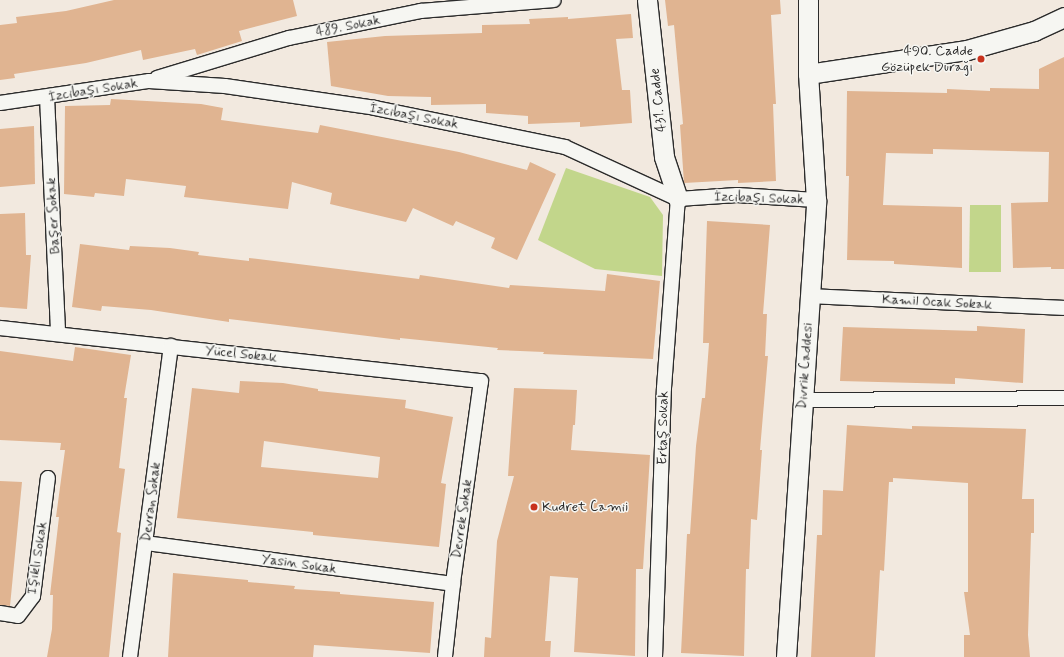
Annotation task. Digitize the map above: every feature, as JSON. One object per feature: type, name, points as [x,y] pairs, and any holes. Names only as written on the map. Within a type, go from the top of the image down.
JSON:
[{"type":"street","name":"489. Sokak","points":[[149,81],[296,36],[421,12],[554,0]]},
{"type":"street","name":"431. Cadde","points":[[647,0],[664,157],[678,199]]},
{"type":"street","name":"Divrik Caddesi","points":[[786,657],[816,200],[808,74],[808,0]]},
{"type":"street","points":[[808,74],[967,50],[1034,30],[1064,17]]},
{"type":"street","name":"İzcibaşı Sokak","points":[[0,102],[47,97],[149,81],[225,86],[375,108],[565,147],[678,199],[737,195],[816,200]]},
{"type":"street","name":"Başer Sokak","points":[[47,97],[58,334]]},
{"type":"street","name":"Ertaş Sokak","points":[[655,657],[664,388],[678,199]]},
{"type":"street","name":"Kamil Ocak Sokak","points":[[810,296],[1064,308]]},
{"type":"street","name":"Yücel Sokak","points":[[0,328],[481,381]]},
{"type":"street","name":"Devran Sokak","points":[[130,657],[171,346]]},
{"type":"street","name":"Devrek Sokak","points":[[446,657],[452,584],[481,381]]},
{"type":"street","points":[[803,400],[1064,398]]},
{"type":"street","name":"Işıklı Sokak","points":[[0,613],[18,616],[33,596],[48,478]]},
{"type":"street","name":"Yasin Sokak","points":[[146,543],[452,584]]},
{"type":"green space","points":[[566,168],[650,197],[663,215],[662,276],[595,269],[538,240]]},
{"type":"green space","points":[[970,205],[1001,205],[1001,272],[969,272]]},
{"type":"building","points":[[114,0],[293,0],[297,16],[239,31],[242,41],[197,55],[195,49],[143,60],[141,50],[86,63],[14,74],[15,78],[0,80],[0,25],[17,23],[16,17],[66,11]]},
{"type":"building","points":[[665,0],[780,0],[781,14],[771,15],[776,104],[773,104],[776,181],[738,183],[738,180],[684,183],[680,125],[683,124],[674,25],[668,26]]},
{"type":"building","points":[[631,14],[633,38],[616,39],[622,90],[630,90],[632,123],[580,127],[580,122],[528,124],[528,116],[486,113],[486,104],[431,105],[431,97],[388,96],[331,86],[327,42],[385,36],[482,33],[482,25],[530,24],[529,19],[568,17],[568,19]]},
{"type":"building","points":[[1064,57],[1064,269],[1051,269],[1051,267],[1013,268],[1011,203],[1048,202],[1049,152],[933,149],[933,154],[886,153],[883,205],[962,207],[962,268],[894,264],[894,261],[847,260],[849,176],[846,176],[847,91],[947,93],[947,89],[990,91],[990,88],[1039,89],[1039,69]]},
{"type":"building","points":[[111,99],[201,104],[223,108],[221,120],[318,133],[320,125],[459,152],[527,170],[530,162],[556,174],[517,260],[491,248],[495,238],[456,221],[453,226],[413,208],[406,222],[330,204],[332,193],[292,182],[288,209],[184,197],[186,186],[126,179],[124,196],[95,193],[94,197],[64,194],[65,106],[110,105]]},
{"type":"building","points":[[34,126],[35,184],[0,187],[0,129]]},
{"type":"building","points":[[25,213],[26,255],[31,255],[27,309],[0,307],[0,214]]},
{"type":"building","points":[[707,221],[770,225],[763,314],[767,314],[765,356],[768,356],[760,450],[762,450],[757,520],[751,519],[749,569],[746,569],[744,656],[681,653],[687,534],[690,534],[696,446],[702,398],[705,398],[709,343],[703,343]]},
{"type":"building","points":[[80,244],[129,250],[130,246],[170,248],[199,252],[198,255],[249,261],[249,258],[419,279],[420,275],[509,288],[510,285],[605,291],[607,274],[660,281],[653,359],[543,354],[544,352],[497,350],[498,348],[400,338],[400,340],[229,319],[229,322],[151,310],[102,306],[101,311],[72,307]]},
{"type":"building","points":[[977,326],[1025,329],[1023,383],[955,378],[955,384],[840,381],[843,327],[977,331]]},
{"type":"building","points":[[75,347],[131,355],[124,398],[127,398],[119,468],[125,469],[117,532],[121,533],[109,657],[47,657],[52,629],[53,595],[50,595],[59,517],[56,517],[65,450],[60,450],[61,443],[0,440],[0,351],[73,361]]},
{"type":"building","points":[[240,381],[283,383],[318,389],[318,391],[406,400],[405,408],[453,417],[441,483],[446,484],[439,547],[313,535],[313,532],[177,518],[192,388],[239,393]],"holes":[[[264,441],[380,457],[378,478],[261,467]]]},
{"type":"building","points":[[514,388],[577,390],[575,425],[573,425],[571,450],[650,455],[643,569],[636,569],[635,656],[574,652],[578,578],[550,576],[545,641],[551,641],[550,657],[484,657],[485,637],[491,638],[497,541],[514,476],[508,476]]},
{"type":"building","points":[[847,425],[912,429],[912,426],[1026,429],[1022,499],[1034,499],[1034,533],[1031,533],[1028,635],[1030,657],[964,657],[964,635],[970,635],[964,592],[968,592],[968,483],[893,478],[893,482],[889,482],[884,571],[880,570],[875,657],[811,657],[817,535],[822,535],[823,490],[843,491]]},
{"type":"building","points":[[0,481],[22,482],[10,606],[0,605]]},
{"type":"building","points":[[173,573],[295,586],[294,589],[340,592],[340,594],[434,602],[430,653],[314,645],[313,657],[168,657]]},
{"type":"place","name":"490. Cadde Gözüpek Durağı","points":[[981,59]]},
{"type":"place","name":"Kudret Camii","points":[[534,507]]}]
